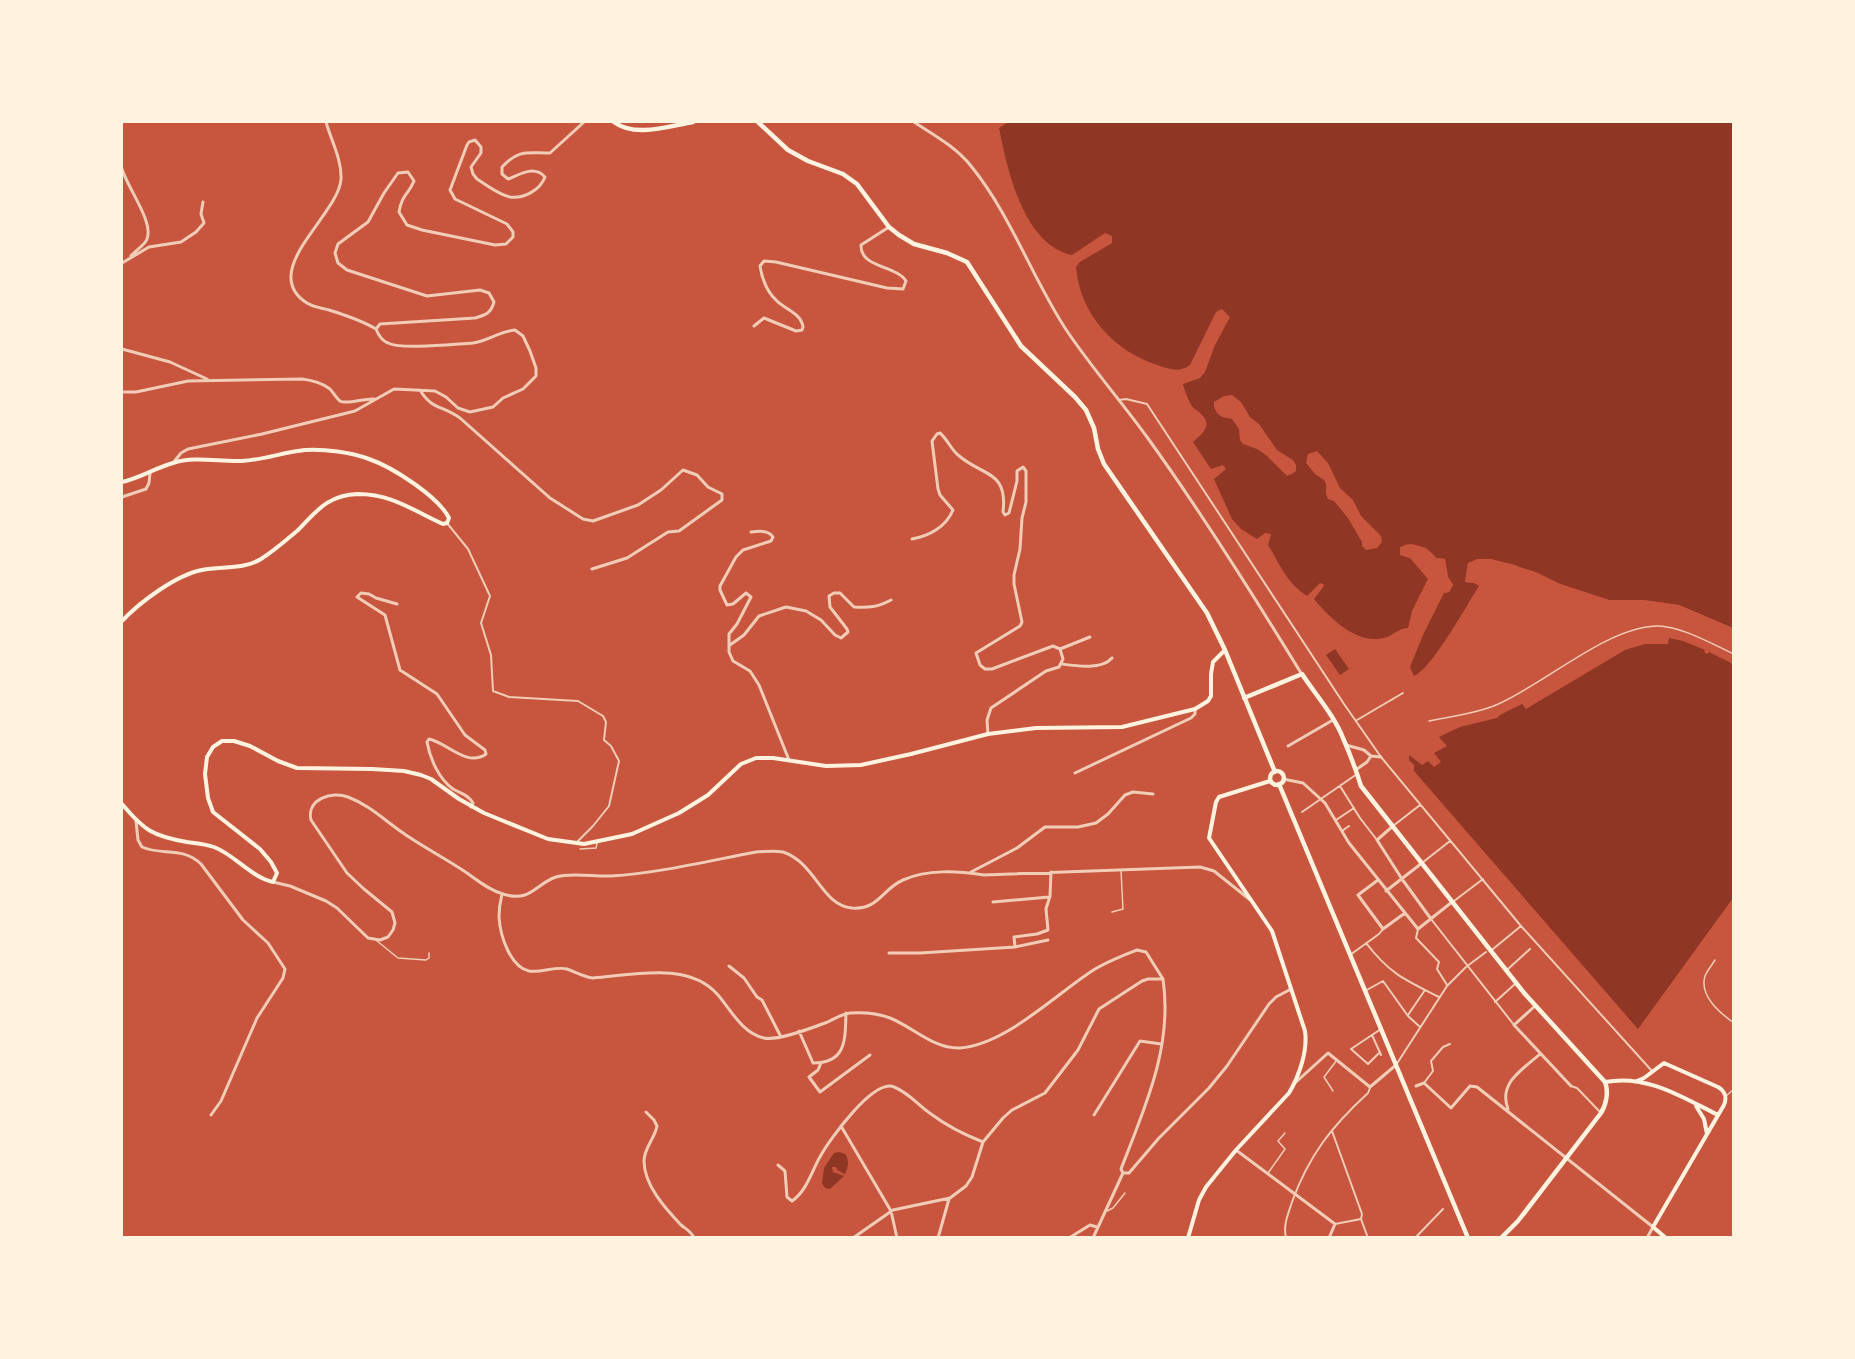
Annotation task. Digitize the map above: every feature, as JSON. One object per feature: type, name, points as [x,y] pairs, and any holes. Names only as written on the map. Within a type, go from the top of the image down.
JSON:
[{"type":"main road","points":[[614,122],[626,128],[638,130],[693,122]]},
{"type":"main road","points":[[758,122],[788,150],[808,161],[843,174],[857,184],[889,227],[914,244],[947,253],[967,262],[1021,346],[1086,410],[1094,428],[1104,464],[1207,613],[1225,650],[1275,772]]},
{"type":"main road","points":[[122,482],[173,463],[196,459],[240,461],[265,459],[305,450],[348,454],[370,459],[411,481],[435,500],[449,518],[447,523],[443,524],[393,499],[356,494],[333,499],[317,508],[279,547],[260,560],[249,564],[201,570],[183,577],[139,606],[122,621]]},
{"type":"main road","points":[[122,804],[144,829],[170,839],[213,846],[258,876],[273,882],[277,873],[272,862],[260,849],[213,812],[208,798],[207,757],[213,747],[222,741],[234,741],[297,768],[404,771],[431,779],[471,807],[548,839],[576,843],[597,842],[632,834],[680,813],[708,795],[741,764],[756,758],[773,758],[826,766],[861,765],[988,734],[1036,728],[1122,727],[1195,708],[1208,701],[1211,696],[1210,674],[1213,662],[1225,650]]},
{"type":"main road","points":[[1244,698],[1302,674],[1333,720],[1346,745],[1361,786],[1516,983],[1605,1082],[1607,1087],[1605,1107],[1601,1113],[1518,1221],[1500,1238]]},
{"type":"main road","points":[[1270,781],[1271,774],[1281,773],[1283,779],[1279,784]]},
{"type":"main road","points":[[1188,1238],[1199,1200],[1206,1187],[1236,1150],[1289,1093],[1306,1040],[1272,931],[1211,842],[1208,834],[1219,797],[1270,781],[1273,784],[1279,784]]},
{"type":"main road","points":[[1279,784],[1408,1089],[1452,1205],[1468,1238]]},
{"type":"main road","points":[[1637,1081],[1661,1064],[1667,1064],[1718,1087],[1726,1097],[1725,1104],[1653,1227],[1666,1238]]},
{"type":"main road","points":[[1605,1082],[1637,1081],[1654,1084],[1718,1115]]},
{"type":"main road","points":[[1693,1103],[1704,1119],[1707,1134]]},
{"type":"street","points":[[173,463],[181,453],[188,449],[355,411],[394,388],[435,391],[458,408],[470,412],[492,407],[503,398],[523,389],[536,376],[536,368],[524,336],[515,330],[507,330],[489,339],[472,343],[390,345],[384,341],[376,329],[352,317],[306,303],[294,289],[290,281],[291,270],[311,233],[336,198],[341,181],[340,166],[326,122]]},
{"type":"street","points":[[376,329],[380,324],[475,318],[488,314],[494,302],[489,293],[480,290],[427,296],[347,270],[338,263],[335,253],[338,244],[368,222],[384,192],[398,173],[408,172],[414,181],[401,201],[399,212],[407,225],[495,245],[506,244],[513,237],[513,232],[507,224],[455,199],[450,190],[467,145],[475,140],[481,147],[481,153],[471,167],[477,178],[510,197],[525,195],[534,191],[543,182],[545,177],[541,172],[534,170],[508,179],[502,174],[501,167],[509,159],[521,153],[531,151],[550,153],[584,122]]},
{"type":"street","points":[[914,122],[952,147],[971,165],[1003,216],[1061,321],[1087,360],[1147,438],[1238,573],[1302,674]]},
{"type":"street","points":[[122,169],[125,181],[148,225],[146,243],[138,247],[130,258]]},
{"type":"street","points":[[122,263],[149,247],[181,242],[196,232],[204,223],[201,214],[203,202]]},
{"type":"street","points":[[754,326],[764,318],[796,331],[804,327],[799,317],[777,301],[766,286],[760,266],[767,260],[887,288],[903,289],[906,281],[900,274],[868,260],[861,252],[861,246],[889,227]]},
{"type":"street","points":[[122,349],[170,362],[209,380]]},
{"type":"street","points":[[122,392],[136,392],[188,381],[302,379],[329,388],[339,400],[345,402],[376,399]]},
{"type":"street","points":[[420,389],[427,401],[434,406],[446,408],[460,418],[550,498],[583,519],[593,521],[638,505],[661,490],[683,470],[697,475],[708,487],[722,494],[722,500],[679,531],[668,532],[627,558],[592,569]]},
{"type":"street","points":[[1119,400],[1126,399],[1147,404],[1356,721],[1382,756],[1521,926],[1652,1071]]},
{"type":"street","points":[[912,539],[926,537],[933,533],[953,510],[940,495],[938,489],[932,441],[937,434],[943,436],[951,448],[972,466],[990,473],[999,483],[1005,496],[1003,512],[1005,515],[1009,513],[1014,499],[1017,471],[1023,467],[1026,471],[1026,502],[1014,575],[1022,617],[1021,625],[976,653],[980,665],[985,669],[992,669],[1049,647],[1060,649],[1090,637]]},
{"type":"street","points":[[122,497],[146,489],[150,473]]},
{"type":"street","points":[[447,523],[468,549],[490,596],[481,623],[491,654],[494,691],[509,697],[578,701],[603,716],[606,722],[604,740],[611,746],[619,761],[609,806],[576,843]]},
{"type":"street","points":[[751,532],[764,531],[773,537],[771,541],[743,550],[736,557],[720,586],[727,605],[733,604],[746,593],[751,597],[729,634],[729,652],[733,661],[750,671],[759,685],[789,761]]},
{"type":"street","points":[[397,604],[366,593],[361,593],[357,597],[373,605],[385,615],[400,669],[437,694],[465,735],[485,750],[486,754],[482,758],[469,757],[448,749],[434,739],[429,739],[427,742],[438,772],[449,785],[470,798],[473,803],[471,807]]},
{"type":"street","points":[[730,645],[744,635],[759,616],[786,607],[806,611],[821,620],[841,638],[848,632],[830,607],[830,596],[840,593],[854,607],[871,608],[891,600]]},
{"type":"street","points":[[1060,649],[1063,654],[1062,664]]},
{"type":"street","points":[[988,734],[987,720],[991,708],[1046,671],[1062,664],[1096,665],[1108,662],[1112,658]]},
{"type":"street","points":[[1356,721],[1403,693]]},
{"type":"street","points":[[1075,772],[1191,718],[1195,714],[1195,708]]},
{"type":"street","points":[[1288,746],[1333,720]]},
{"type":"street","points":[[1346,745],[1364,750],[1371,756],[1382,756]]},
{"type":"street","points":[[1302,812],[1340,786],[1371,756]]},
{"type":"street","points":[[1283,779],[1303,783],[1321,799],[1386,891],[1418,929]]},
{"type":"street","points":[[1340,786],[1354,808],[1359,821],[1377,840],[1402,879],[1467,967],[1540,1054],[1601,1113]]},
{"type":"street","points":[[970,873],[1017,848],[1045,827],[1078,827],[1096,823],[1108,814],[1125,795],[1133,792],[1153,794]]},
{"type":"street","points":[[273,882],[290,886],[326,901],[337,908],[368,938],[384,939],[391,934],[394,927],[394,915],[390,909],[347,873],[312,823],[310,814],[315,802],[325,797],[345,796],[363,804],[408,837],[440,855],[480,883],[502,894],[518,897],[527,895],[557,877],[611,876],[756,852],[776,851],[789,855],[807,867],[832,900],[842,905],[860,908],[879,901],[904,879],[949,871],[984,874],[1200,867],[1209,868],[1251,900]]},
{"type":"street","points":[[1377,840],[1420,805]]},
{"type":"street","points":[[1335,820],[1354,808]]},
{"type":"street","points":[[136,821],[138,840],[145,848],[174,851],[194,857],[243,920],[268,943],[285,969],[283,978],[257,1018],[221,1101],[211,1115]]},
{"type":"street","points":[[1342,831],[1349,826]]},
{"type":"street","points":[[1386,891],[1450,841]]},
{"type":"street","points":[[1015,947],[1014,937],[1048,930],[1046,909],[1050,896],[1051,872]]},
{"type":"street","points":[[1447,986],[1437,969],[1439,962],[1416,938],[1418,929],[1483,879]]},
{"type":"street","points":[[1378,880],[1358,896],[1383,929]]},
{"type":"street","points":[[502,894],[499,907],[500,924],[512,958],[521,968],[533,971],[566,969],[593,978],[643,974],[681,974],[695,978],[719,996],[732,1014],[752,1033],[768,1039],[781,1037],[846,1013],[880,1015],[944,1046],[960,1048],[984,1041],[1016,1026],[1093,970],[1137,950],[1146,952],[1162,979],[1166,1000],[1157,1074],[1121,1168],[1123,1173],[1093,1238]]},
{"type":"street","points":[[993,902],[1050,896]]},
{"type":"street","points":[[1350,955],[1405,913]]},
{"type":"street","points":[[1286,1238],[1284,1226],[1303,1172],[1332,1129],[1368,1092],[1370,1087],[1396,1065],[1447,986],[1467,967],[1521,926]]},
{"type":"street","points":[[889,953],[1015,947],[1048,940]]},
{"type":"street","points":[[1366,943],[1390,969],[1439,997]]},
{"type":"street","points":[[1506,970],[1530,949]]},
{"type":"street","points":[[729,966],[744,978],[757,997],[762,1000],[781,1037]]},
{"type":"street","points":[[853,1238],[891,1211],[950,1198],[966,1186],[970,1181],[983,1142],[1012,1110],[1036,1099],[1052,1086],[1078,1050],[1099,1010],[1142,981],[1162,979]]},
{"type":"street","points":[[1365,991],[1383,981],[1408,1016],[1420,1027]]},
{"type":"street","points":[[1495,1002],[1516,983]]},
{"type":"street","points":[[1123,1173],[1130,1173],[1168,1128],[1209,1088],[1227,1066],[1269,1004],[1276,997],[1291,989]]},
{"type":"street","points":[[1408,1016],[1425,990]]},
{"type":"street","points":[[1514,1025],[1535,1006]]},
{"type":"street","points":[[799,1031],[813,1063],[827,1061],[844,1047],[846,1013]]},
{"type":"street","points":[[1372,1035],[1380,1053],[1368,1064],[1351,1049],[1372,1035],[1381,1029]]},
{"type":"street","points":[[1094,1115],[1140,1041],[1161,1044]]},
{"type":"street","points":[[1416,1086],[1424,1083],[1433,1071],[1431,1060],[1443,1047],[1450,1044]]},
{"type":"street","points":[[1294,1083],[1328,1053],[1370,1087]]},
{"type":"street","points":[[1508,1111],[1504,1093],[1508,1084],[1540,1054]]},
{"type":"street","points":[[820,1063],[818,1070],[809,1077],[820,1092],[870,1055]]},
{"type":"street","points":[[1424,1083],[1451,1108],[1470,1086],[1474,1085],[1653,1227],[1647,1238]]},
{"type":"street","points":[[778,1165],[785,1171],[787,1197],[792,1201],[801,1193],[821,1155],[841,1126],[873,1092],[891,1085],[905,1092],[931,1114],[955,1129],[983,1142]]},
{"type":"street","points":[[646,1112],[657,1126],[644,1155],[646,1176],[669,1212],[691,1231],[694,1238]]},
{"type":"street","points":[[841,1126],[891,1211],[897,1238]]},
{"type":"street","points":[[1332,1129],[1360,1205],[1361,1219],[1368,1238]]},
{"type":"street","points":[[1236,1150],[1335,1224],[1361,1219]]},
{"type":"street","points":[[938,1238],[950,1198]]},
{"type":"street","points":[[1415,1238],[1443,1209]]},
{"type":"street","points":[[1329,1238],[1335,1224]]},
{"type":"street","points":[[1069,1238],[1090,1225],[1097,1227]]},
{"type":"lane","points":[[1429,721],[1494,706],[1609,640],[1634,629],[1658,626],[1678,630],[1734,654]]},
{"type":"lane","points":[[580,849],[596,848],[597,842]]},
{"type":"lane","points":[[1113,912],[1123,909],[1121,870]]},
{"type":"lane","points":[[376,940],[398,958],[426,960],[429,953]]},
{"type":"lane","points":[[1716,960],[1705,977],[1704,991],[1719,1013],[1734,1023]]},
{"type":"lane","points":[[1333,1091],[1324,1077],[1336,1060]]},
{"type":"lane","points":[[1726,1097],[1734,1089]]},
{"type":"lane","points":[[1267,1174],[1285,1149],[1278,1141],[1285,1133]]},
{"type":"lane","points":[[1104,1212],[1113,1208],[1125,1193]]},
{"type":"shaded area","points":[[1008,122],[1733,122],[1733,628],[1679,605],[1643,600],[1609,600],[1560,584],[1536,572],[1491,559],[1468,563],[1465,582],[1479,586],[1430,662],[1414,676],[1410,667],[1423,635],[1444,593],[1449,592],[1453,585],[1448,577],[1445,559],[1436,558],[1422,547],[1404,545],[1400,555],[1410,558],[1428,579],[1412,611],[1408,628],[1376,639],[1366,638],[1346,629],[1314,599],[1324,586],[1323,584],[1320,583],[1307,596],[1300,591],[1289,579],[1268,545],[1271,534],[1265,533],[1257,539],[1241,529],[1232,519],[1214,479],[1226,469],[1223,465],[1211,469],[1193,442],[1205,430],[1206,423],[1201,414],[1191,405],[1183,384],[1200,378],[1205,372],[1215,345],[1230,317],[1222,309],[1216,312],[1190,365],[1176,370],[1144,360],[1115,341],[1092,316],[1084,301],[1076,267],[1080,262],[1112,243],[1112,236],[1105,233],[1072,255],[1055,248],[1041,237],[1029,221],[1020,203],[1007,163],[999,128]]},
{"type":"shaded area","points":[[1669,638],[1683,641],[1733,664],[1733,898],[1638,1029],[1414,771],[1409,755],[1422,765],[1428,761],[1434,767],[1441,762],[1434,753],[1447,746],[1439,737],[1460,727],[1497,718],[1522,704],[1526,709],[1625,650],[1645,644],[1668,644]]},
{"type":"shaded area","points":[[1335,649],[1349,669],[1340,675],[1326,655]]},
{"type":"shaded area","points":[[834,1153],[845,1154],[848,1159],[845,1174],[836,1167],[832,1167],[833,1172],[844,1176],[830,1189],[825,1188],[822,1183],[824,1168]]},
{"type":"pier","points":[[1232,395],[1241,402],[1250,417],[1259,424],[1277,450],[1293,460],[1296,471],[1287,476],[1266,455],[1243,444],[1240,440],[1239,429],[1232,419],[1222,417],[1214,407],[1214,402],[1224,396]]},
{"type":"pier","points":[[1317,451],[1328,463],[1340,488],[1353,500],[1361,516],[1381,536],[1382,542],[1377,548],[1366,550],[1362,546],[1348,518],[1334,501],[1328,499],[1324,480],[1315,474],[1306,463],[1308,454]]},
{"type":"pier","points":[[1411,544],[1426,548],[1436,558],[1445,559],[1448,577],[1453,585],[1449,592],[1444,593],[1443,590],[1450,585],[1442,561],[1435,561],[1425,551],[1411,547],[1403,549],[1403,552],[1412,556],[1410,558],[1400,555],[1400,547]]},
{"type":"pier","points":[[1477,559],[1491,559],[1515,565],[1560,584],[1609,600],[1643,600],[1679,605],[1733,628],[1734,631],[1699,615],[1667,605],[1634,602],[1608,603],[1559,587],[1534,575],[1490,562],[1478,562],[1471,565],[1468,579],[1476,580],[1482,586],[1465,582],[1468,563]]}]
